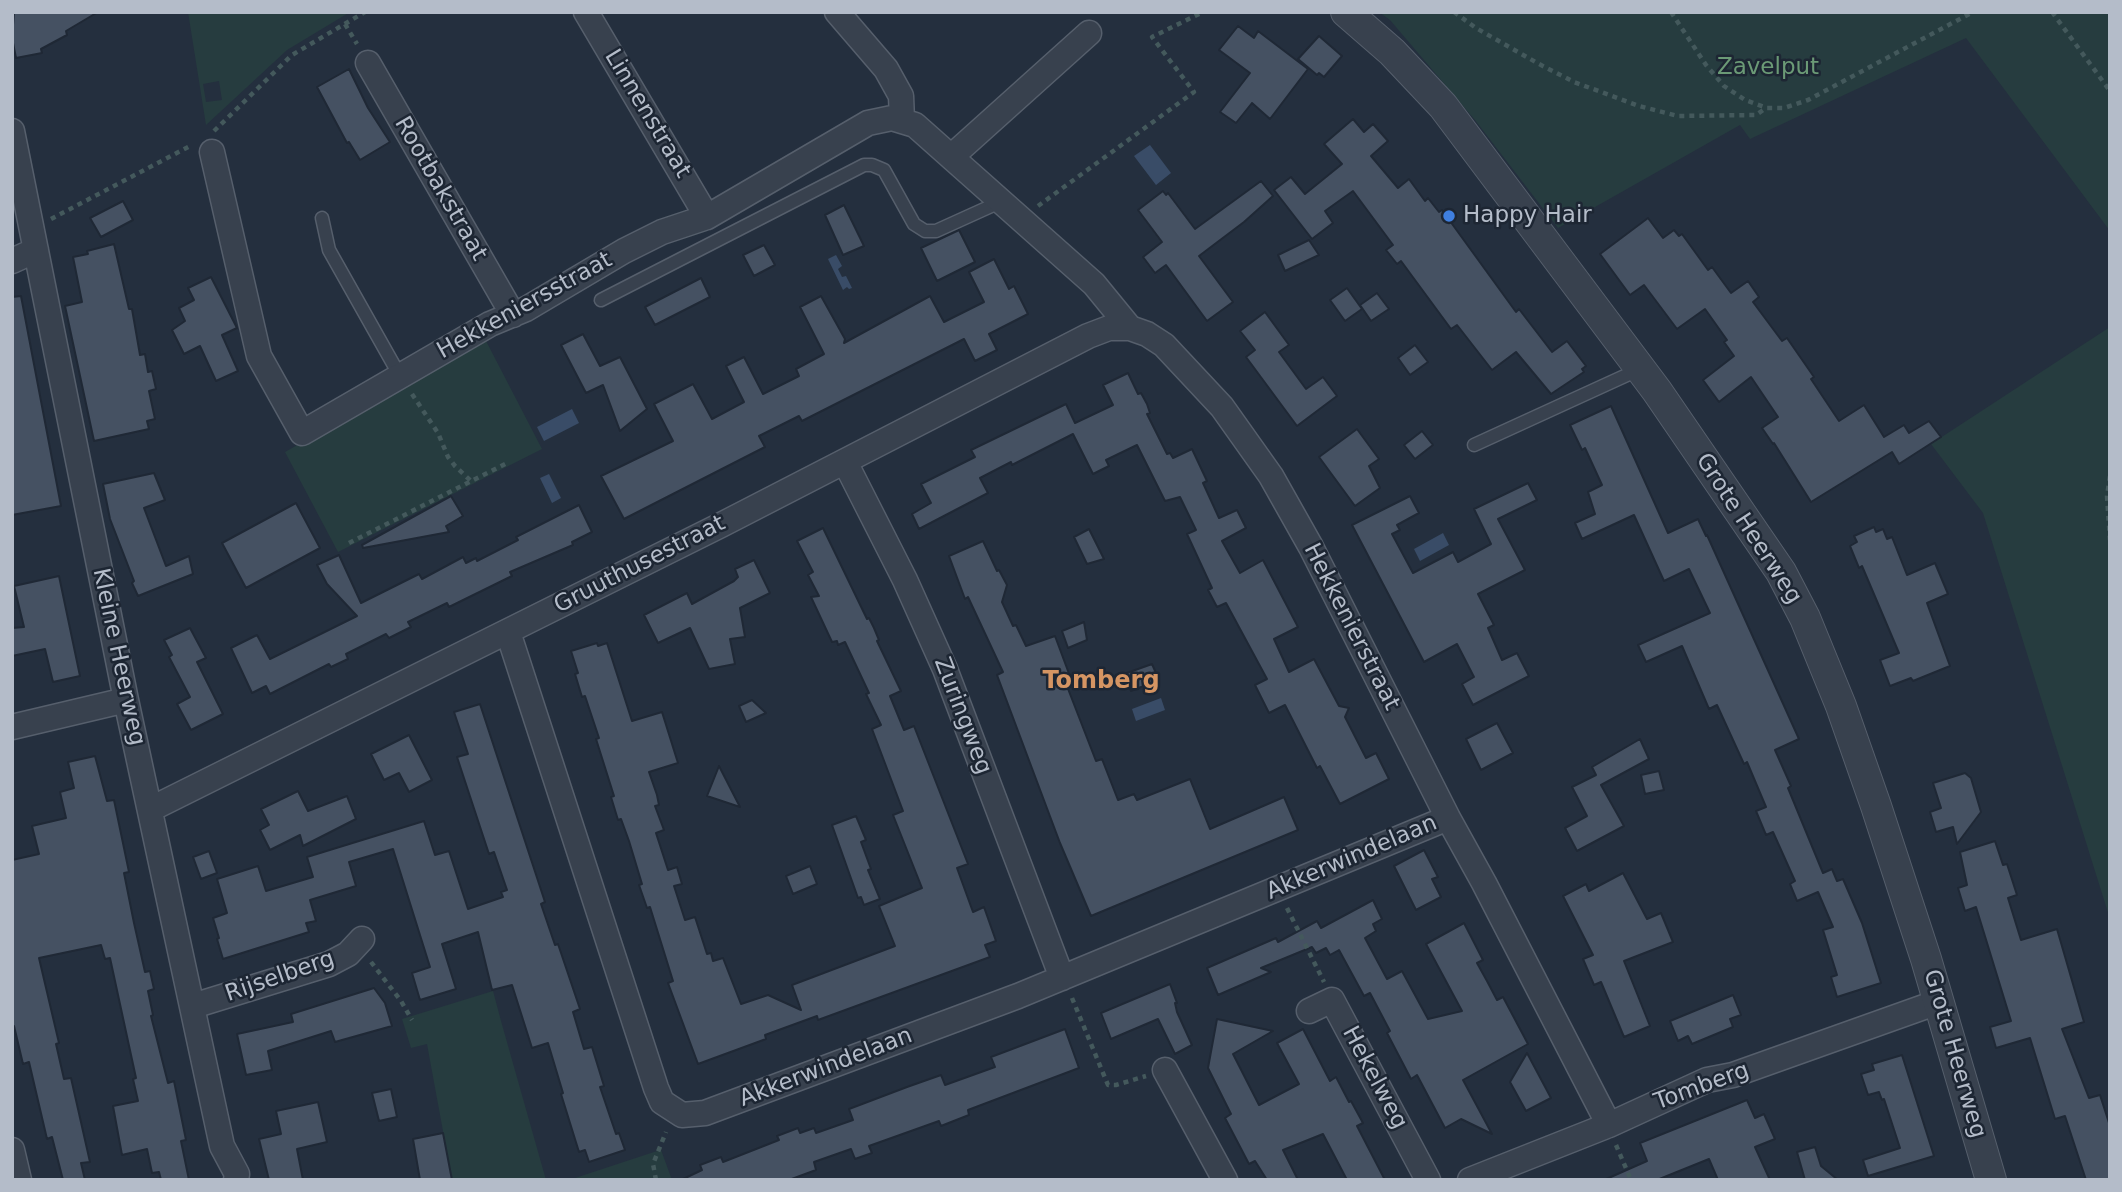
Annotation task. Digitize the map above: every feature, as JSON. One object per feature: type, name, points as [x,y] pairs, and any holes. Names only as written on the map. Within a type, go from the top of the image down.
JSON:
[{"type":"street","name":"Linnenstraat","points":[[586,12],[707,217]]},
{"type":"street","points":[[837,12],[886,69],[901,96],[902,120],[915,125],[1000,202]]},
{"type":"street","name":"Grote Heerweg","points":[[1346,12],[1392,52],[1443,106],[1640,369],[1781,572],[1805,618],[1842,706],[1877,806],[1991,1180]]},
{"type":"street","points":[[951,157],[1089,33]]},
{"type":"street","name":"Rootbakstraat","points":[[368,63],[513,315]]},
{"type":"street","name":"Hekkeniersstraat","points":[[206,144],[259,356],[302,433],[490,324],[513,315],[633,246],[662,232],[707,217],[868,123],[880,119],[902,120]]},
{"type":"street","name":"Kleine Heerweg","points":[[12,131],[126,700],[222,1146],[237,1174],[236,1180]]},
{"type":"street","name":"Hekkenierstraat","points":[[1000,202],[1094,284],[1130,327],[1164,345],[1222,407],[1271,476],[1311,547],[1448,818],[1609,1125]]},
{"type":"street","points":[[12,261],[33,239]]},
{"type":"street","name":"Gruuthusestraat","points":[[151,809],[845,462],[1098,331],[1130,327]]},
{"type":"street","name":"Zuringweg","points":[[845,462],[905,580],[944,669],[1062,978]]},
{"type":"street","name":"Akkerwindelaan","points":[[508,632],[659,1095],[668,1107],[682,1115],[705,1113],[1062,978],[1448,818]]},
{"type":"street","points":[[12,727],[126,700]]},
{"type":"street","name":"Rijselberg","points":[[193,1006],[330,964],[359,943]]},
{"type":"street","name":"Hekelweg","points":[[1309,1011],[1332,1000],[1428,1180]]},
{"type":"street","name":"Tomberg","points":[[1469,1180],[1609,1125],[1707,1080],[1733,1075],[1938,1002]]},
{"type":"street","points":[[1166,1070],[1225,1180]]},
{"type":"street","points":[[12,1150],[19,1180]]},
{"type":"lane","points":[[601,300],[864,165],[876,166],[886,173],[914,224],[925,231],[936,231],[1000,202]]},
{"type":"lane","points":[[322,218],[329,250],[400,376]]},
{"type":"lane","points":[[1474,445],[1640,369]]},
{"type":"path","points":[[33,239],[206,144],[292,55],[365,12]]},
{"type":"path","points":[[1023,222],[1039,204],[1194,92],[1152,37],[1203,12]]},
{"type":"path","points":[[1454,12],[1476,28],[1574,82],[1639,106],[1678,116],[1756,115],[1767,108]]},
{"type":"path","points":[[1671,12],[1706,65],[1724,86],[1745,100],[1767,108],[1784,108],[1808,100],[1972,12]]},
{"type":"path","points":[[2052,12],[2110,91]]},
{"type":"path","points":[[400,376],[438,433],[448,457],[472,482]]},
{"type":"path","points":[[349,543],[507,464]]},
{"type":"path","points":[[2110,476],[2107,496],[2110,540]]},
{"type":"path","points":[[1278,888],[1332,1000]]},
{"type":"path","points":[[359,943],[412,1020]]},
{"type":"path","points":[[1062,978],[1070,991],[1108,1085],[1166,1070]]},
{"type":"path","points":[[1609,1125],[1631,1180]]},
{"type":"path","points":[[656,1180],[653,1164],[658,1152]]},
{"type":"green space","points":[[188,12],[350,12],[287,50],[206,125]],"holes":[[[219,81],[222,100],[206,102],[203,84]]]},
{"type":"green space","name":"Zavelput","points":[[1379,12],[2110,12],[2110,231],[1966,38],[1750,139],[1740,125],[1558,228],[1475,120],[1390,20]]},
{"type":"green space","points":[[2110,327],[2110,919],[1983,513],[1931,444]]},
{"type":"green space","points":[[485,339],[542,449],[338,552],[285,452]]},
{"type":"green space","points":[[493,991],[546,1180],[452,1180],[427,1044],[411,1048],[402,1019]]},
{"type":"green space","points":[[661,1150],[672,1180],[569,1180],[654,1152]]},
{"type":"water","points":[[1150,145],[1171,173],[1156,185],[1134,156]]},
{"type":"water","points":[[836,255],[842,266],[838,269],[842,277],[846,276],[852,288],[843,290],[828,259]]},
{"type":"water","points":[[572,409],[579,423],[544,441],[537,427]]},
{"type":"water","points":[[549,474],[561,498],[552,503],[540,478]]},
{"type":"water","points":[[1443,533],[1449,545],[1420,561],[1414,549]]},
{"type":"water","points":[[1161,698],[1165,710],[1136,721],[1132,709]]},
{"type":"building","points":[[14,12],[98,12],[66,31],[67,35],[41,49],[42,53],[16,58],[12,38]]},
{"type":"building","points":[[1238,26],[1254,38],[1258,31],[1308,69],[1270,119],[1252,103],[1236,123],[1220,112],[1250,73],[1219,50]]},
{"type":"building","points":[[1319,36],[1342,56],[1324,77],[1319,73],[1317,75],[1298,59]]},
{"type":"building","points":[[349,69],[368,108],[390,142],[360,160],[349,142],[347,143],[317,87]]},
{"type":"building","points":[[1353,119],[1364,132],[1373,124],[1388,141],[1371,156],[1398,188],[1409,179],[1425,201],[1428,198],[1439,212],[1442,210],[1516,312],[1519,309],[1552,352],[1567,341],[1586,366],[1582,369],[1584,372],[1551,394],[1516,352],[1492,370],[1457,325],[1451,329],[1401,261],[1397,264],[1386,250],[1393,245],[1353,191],[1325,211],[1333,223],[1312,239],[1274,190],[1291,177],[1305,194],[1342,164],[1324,144]]},
{"type":"building","points":[[1261,181],[1273,196],[1199,256],[1233,302],[1207,321],[1166,265],[1155,273],[1143,257],[1162,242],[1138,210],[1163,191],[1166,195],[1168,193],[1195,229]]},
{"type":"building","points":[[123,201],[133,220],[101,237],[90,218]]},
{"type":"building","points":[[844,205],[864,246],[843,255],[825,215]]},
{"type":"building","points":[[1648,218],[1663,238],[1674,230],[1679,236],[1682,234],[1708,270],[1712,267],[1731,293],[1748,281],[1759,297],[1753,302],[1782,341],[1787,338],[1814,377],[1811,379],[1839,421],[1864,405],[1884,437],[1904,425],[1909,433],[1929,421],[1941,437],[1899,464],[1892,452],[1811,502],[1762,428],[1778,417],[1751,377],[1719,402],[1703,380],[1734,356],[1724,342],[1727,340],[1705,309],[1677,329],[1644,285],[1630,295],[1600,254]]},
{"type":"building","points":[[959,230],[975,262],[937,281],[921,248]]},
{"type":"building","points":[[1309,240],[1319,255],[1285,271],[1278,255]]},
{"type":"building","points":[[114,244],[129,309],[132,309],[140,355],[145,354],[148,372],[152,371],[156,389],[149,391],[155,419],[147,421],[149,429],[94,441],[65,306],[82,302],[73,257]]},
{"type":"building","points":[[764,245],[775,265],[754,276],[743,255]]},
{"type":"building","points":[[994,259],[1009,289],[1014,286],[1028,314],[989,334],[997,350],[975,361],[964,339],[802,421],[799,416],[759,436],[765,447],[624,519],[601,476],[673,441],[654,404],[693,384],[712,419],[744,402],[726,366],[744,357],[763,394],[799,376],[796,369],[824,354],[800,307],[821,296],[845,339],[844,343],[930,296],[944,322],[984,302],[969,272]]},
{"type":"building","points":[[211,277],[237,328],[222,335],[238,371],[216,381],[200,346],[184,354],[172,330],[185,321],[179,308],[194,300],[188,288]]},
{"type":"building","points":[[701,278],[710,297],[655,325],[645,307]]},
{"type":"building","points":[[1347,288],[1362,309],[1345,321],[1330,300]]},
{"type":"building","points":[[1377,293],[1389,309],[1371,321],[1360,305]]},
{"type":"building","points":[[21,296],[61,506],[12,515],[12,297]]},
{"type":"building","points":[[1265,312],[1289,345],[1279,352],[1306,389],[1323,377],[1337,396],[1297,426],[1246,357],[1255,350],[1240,331]]},
{"type":"building","points":[[583,334],[600,366],[620,357],[647,409],[620,431],[603,385],[586,393],[561,345]]},
{"type":"building","points":[[1415,345],[1428,362],[1410,375],[1398,358]]},
{"type":"building","points":[[1128,373],[1138,394],[1141,393],[1147,404],[1150,413],[1147,414],[1167,454],[1170,453],[1173,458],[1192,449],[1207,481],[1203,483],[1219,518],[1237,510],[1246,528],[1222,541],[1240,573],[1263,560],[1298,627],[1274,639],[1289,672],[1314,659],[1339,706],[1349,708],[1345,717],[1366,758],[1376,753],[1389,779],[1340,804],[1320,766],[1317,768],[1285,705],[1269,713],[1255,685],[1267,679],[1226,603],[1217,607],[1208,590],[1212,588],[1187,534],[1196,530],[1180,497],[1165,501],[1137,445],[1106,460],[1109,466],[1093,474],[1073,434],[980,478],[988,493],[919,529],[912,514],[931,503],[921,484],[975,457],[971,450],[1066,404],[1075,423],[1113,405],[1103,385]]},
{"type":"building","points":[[1611,406],[1668,533],[1698,519],[1707,535],[1799,739],[1775,750],[1791,786],[1788,788],[1823,873],[1832,869],[1837,881],[1843,879],[1862,923],[1881,983],[1837,997],[1831,977],[1837,975],[1823,930],[1833,927],[1818,892],[1797,901],[1790,884],[1795,881],[1773,832],[1766,835],[1756,811],[1766,807],[1747,762],[1744,764],[1717,705],[1709,709],[1682,646],[1646,662],[1638,645],[1710,613],[1689,569],[1664,581],[1634,515],[1582,539],[1575,523],[1595,514],[1588,492],[1602,485],[1585,448],[1582,450],[1570,425]]},
{"type":"building","points":[[1357,429],[1379,459],[1369,466],[1380,488],[1355,506],[1319,457]]},
{"type":"building","points":[[1422,431],[1433,445],[1415,459],[1404,445]]},
{"type":"building","points":[[154,473],[165,500],[144,508],[166,566],[189,556],[193,574],[138,596],[110,519],[103,484]]},
{"type":"building","points":[[1528,483],[1537,500],[1498,519],[1525,570],[1478,594],[1494,625],[1488,628],[1502,660],[1517,653],[1529,676],[1473,705],[1462,684],[1474,677],[1457,644],[1424,662],[1352,525],[1410,496],[1419,513],[1397,525],[1400,530],[1392,534],[1413,573],[1453,552],[1458,562],[1491,544],[1474,509]]},
{"type":"building","points":[[451,496],[463,516],[446,526],[449,532],[363,548],[362,545]]},
{"type":"building","points":[[296,503],[320,548],[246,588],[222,543]]},
{"type":"building","points":[[579,505],[592,532],[572,542],[573,545],[510,572],[512,576],[449,607],[447,603],[408,622],[411,627],[389,638],[386,634],[346,654],[348,659],[331,667],[329,664],[270,694],[266,686],[252,693],[231,648],[257,635],[270,659],[357,616],[327,584],[317,565],[339,555],[361,603],[419,574],[422,579],[463,557],[466,563],[476,558],[477,561],[518,540],[516,537]]},
{"type":"building","points":[[1874,527],[1876,532],[1883,529],[1887,539],[1892,537],[1907,575],[1935,563],[1948,594],[1927,603],[1950,666],[1913,681],[1911,678],[1890,686],[1880,660],[1899,653],[1862,566],[1859,568],[1850,546],[1857,542],[1854,536]]},
{"type":"building","points":[[823,528],[867,619],[869,618],[874,628],[879,640],[877,641],[901,691],[890,696],[904,730],[914,726],[968,864],[957,868],[973,912],[984,907],[996,941],[985,945],[990,957],[818,1020],[817,1016],[765,1035],[766,1039],[698,1064],[668,983],[673,981],[650,907],[647,908],[639,885],[642,884],[629,841],[621,819],[618,820],[611,797],[614,796],[596,739],[599,738],[585,696],[582,697],[571,651],[597,643],[598,646],[607,643],[632,721],[662,712],[678,763],[649,772],[659,805],[655,806],[664,830],[656,833],[668,870],[677,867],[682,884],[674,886],[685,920],[695,917],[707,954],[711,953],[713,961],[723,958],[741,1004],[768,995],[801,1010],[792,985],[895,946],[879,906],[922,888],[893,815],[903,811],[872,729],[881,725],[866,694],[869,693],[845,642],[838,645],[837,641],[832,642],[811,597],[819,596],[808,575],[813,572],[797,541]]},
{"type":"building","points":[[1089,529],[1104,559],[1087,564],[1074,537]]},
{"type":"building","points":[[983,541],[1007,585],[1002,602],[1026,646],[1055,636],[1071,679],[1065,681],[1096,761],[1102,759],[1118,800],[1134,794],[1137,800],[1190,779],[1210,829],[1284,797],[1298,830],[1091,916],[1060,843],[997,675],[1003,672],[968,597],[965,599],[949,556]]},
{"type":"building","points":[[754,560],[770,593],[740,608],[745,637],[730,639],[735,664],[709,669],[690,628],[658,643],[644,615],[687,593],[692,604],[734,581],[738,577],[735,569]]},
{"type":"building","points":[[59,576],[80,676],[53,682],[45,649],[12,656],[12,628],[24,627],[14,586]]},
{"type":"building","points":[[1084,622],[1087,640],[1068,648],[1062,631]]},
{"type":"building","points":[[190,628],[206,658],[197,662],[223,714],[191,730],[177,704],[190,697],[169,657],[172,655],[164,640]]},
{"type":"building","points":[[1152,664],[1159,680],[1131,691],[1124,674]]},
{"type":"building","points":[[752,700],[766,713],[746,722],[739,706]]},
{"type":"building","points":[[480,704],[545,902],[541,904],[580,1009],[573,1012],[584,1049],[592,1047],[604,1086],[600,1087],[616,1134],[619,1133],[625,1150],[589,1162],[585,1150],[579,1152],[548,1043],[532,1048],[512,985],[492,990],[478,932],[442,944],[456,989],[420,1000],[412,973],[430,967],[393,849],[349,862],[356,886],[310,900],[316,921],[306,923],[309,932],[223,959],[217,939],[219,938],[213,918],[227,913],[217,879],[258,866],[266,891],[313,877],[307,857],[424,821],[435,855],[449,851],[468,909],[503,897],[501,892],[507,890],[494,852],[489,854],[457,757],[468,754],[454,712]]},
{"type":"building","points":[[1497,723],[1513,753],[1481,770],[1466,739]]},
{"type":"building","points":[[409,735],[432,780],[409,792],[399,773],[384,780],[371,754]]},
{"type":"building","points":[[1640,739],[1649,759],[1601,785],[1624,826],[1577,851],[1565,828],[1587,816],[1572,787],[1596,775],[1592,767]]},
{"type":"building","points":[[95,756],[107,801],[114,800],[129,872],[124,873],[134,923],[145,972],[150,971],[154,989],[148,991],[153,1015],[151,1016],[168,1083],[174,1081],[186,1140],[181,1141],[189,1180],[161,1180],[159,1172],[152,1173],[147,1149],[122,1155],[113,1106],[138,1101],[133,1079],[136,1078],[110,958],[105,959],[101,945],[39,958],[59,1043],[56,1044],[64,1079],[71,1078],[90,1162],[81,1163],[85,1180],[63,1180],[52,1137],[47,1139],[29,1062],[23,1064],[12,1026],[12,860],[39,854],[32,826],[66,818],[60,792],[74,788],[68,762]]},
{"type":"building","points":[[719,766],[740,807],[707,796]]},
{"type":"building","points":[[1659,771],[1664,790],[1645,794],[1641,775]]},
{"type":"building","points":[[1965,773],[1971,778],[1981,812],[1957,844],[1953,827],[1936,832],[1930,812],[1941,808],[1933,783]]},
{"type":"building","points":[[298,791],[308,811],[347,796],[356,819],[303,846],[300,835],[270,850],[260,830],[269,825],[261,809]]},
{"type":"building","points":[[856,816],[866,840],[861,842],[871,869],[868,870],[880,899],[864,905],[861,897],[858,898],[832,825]]},
{"type":"building","points":[[1995,841],[2003,865],[2007,864],[2017,895],[2008,898],[2021,940],[2057,929],[2084,1022],[2062,1029],[2089,1098],[2100,1095],[2110,1126],[2110,1180],[2086,1180],[2065,1116],[2055,1119],[2030,1038],[1996,1048],[1990,1027],[2011,1021],[1976,907],[1965,911],[1958,888],[1967,885],[1960,852]]},
{"type":"building","points":[[1424,850],[1438,877],[1432,879],[1441,897],[1416,910],[1394,866]]},
{"type":"building","points":[[209,851],[217,873],[201,879],[193,857]]},
{"type":"building","points":[[810,866],[817,884],[793,894],[786,876]]},
{"type":"building","points":[[1623,873],[1647,919],[1661,913],[1673,942],[1624,961],[1650,1026],[1624,1037],[1601,982],[1594,985],[1583,959],[1593,955],[1563,896],[1586,884],[1589,891]]},
{"type":"building","points":[[1373,900],[1382,919],[1373,924],[1376,931],[1365,938],[1387,979],[1402,971],[1428,1019],[1462,1011],[1426,944],[1464,923],[1483,960],[1477,963],[1497,1000],[1503,997],[1528,1044],[1463,1080],[1492,1134],[1461,1119],[1445,1128],[1417,1075],[1411,1079],[1370,993],[1364,996],[1339,950],[1330,955],[1326,948],[1316,953],[1312,947],[1261,968],[1271,972],[1218,995],[1207,968],[1276,938],[1278,942],[1317,921],[1321,928]]},
{"type":"building","points":[[1170,984],[1177,1003],[1177,1012],[1192,1045],[1175,1054],[1158,1019],[1111,1039],[1101,1013]]},
{"type":"building","points":[[374,988],[385,1003],[392,1026],[335,1042],[331,1031],[268,1051],[272,1070],[246,1075],[237,1034],[293,1022],[291,1014]]},
{"type":"building","points":[[1733,995],[1741,1015],[1730,1019],[1733,1027],[1692,1044],[1688,1036],[1678,1041],[1670,1021]]},
{"type":"building","points":[[1217,1019],[1273,1031],[1233,1054],[1259,1105],[1299,1084],[1277,1043],[1303,1029],[1330,1081],[1336,1077],[1363,1123],[1357,1126],[1385,1180],[1347,1180],[1323,1134],[1283,1150],[1298,1180],[1267,1180],[1255,1161],[1249,1164],[1225,1118],[1231,1114],[1208,1068]]},
{"type":"building","points":[[1065,1029],[1079,1068],[968,1110],[969,1115],[941,1126],[939,1121],[869,1146],[872,1153],[855,1159],[851,1149],[814,1162],[816,1170],[789,1180],[681,1180],[702,1170],[700,1165],[721,1157],[723,1162],[779,1140],[777,1136],[798,1128],[800,1133],[814,1128],[816,1133],[853,1120],[849,1109],[907,1087],[941,1075],[945,1085],[995,1067],[991,1057]]},
{"type":"building","points":[[1527,1053],[1551,1098],[1526,1111],[1510,1082]]},
{"type":"building","points":[[1902,1055],[1934,1156],[1868,1176],[1863,1160],[1900,1148],[1884,1099],[1882,1100],[1879,1092],[1868,1095],[1861,1074],[1874,1070],[1872,1064]]},
{"type":"building","points":[[391,1089],[397,1117],[379,1121],[372,1093]]},
{"type":"building","points":[[1747,1100],[1755,1118],[1764,1114],[1775,1139],[1755,1147],[1770,1180],[1718,1180],[1709,1159],[1657,1180],[1604,1180],[1647,1161],[1640,1143]]},
{"type":"building","points":[[318,1102],[327,1142],[297,1149],[303,1180],[269,1180],[259,1139],[281,1134],[276,1111]]},
{"type":"building","points":[[443,1133],[452,1180],[420,1180],[413,1139]]},
{"type":"building","points":[[1815,1147],[1821,1166],[1838,1180],[1805,1180],[1797,1152]]},
{"type":"place","name":"Happy Hair","points":[[1449,216]]},
{"type":"district","name":"Tomberg","points":[[1101,682]]}]
